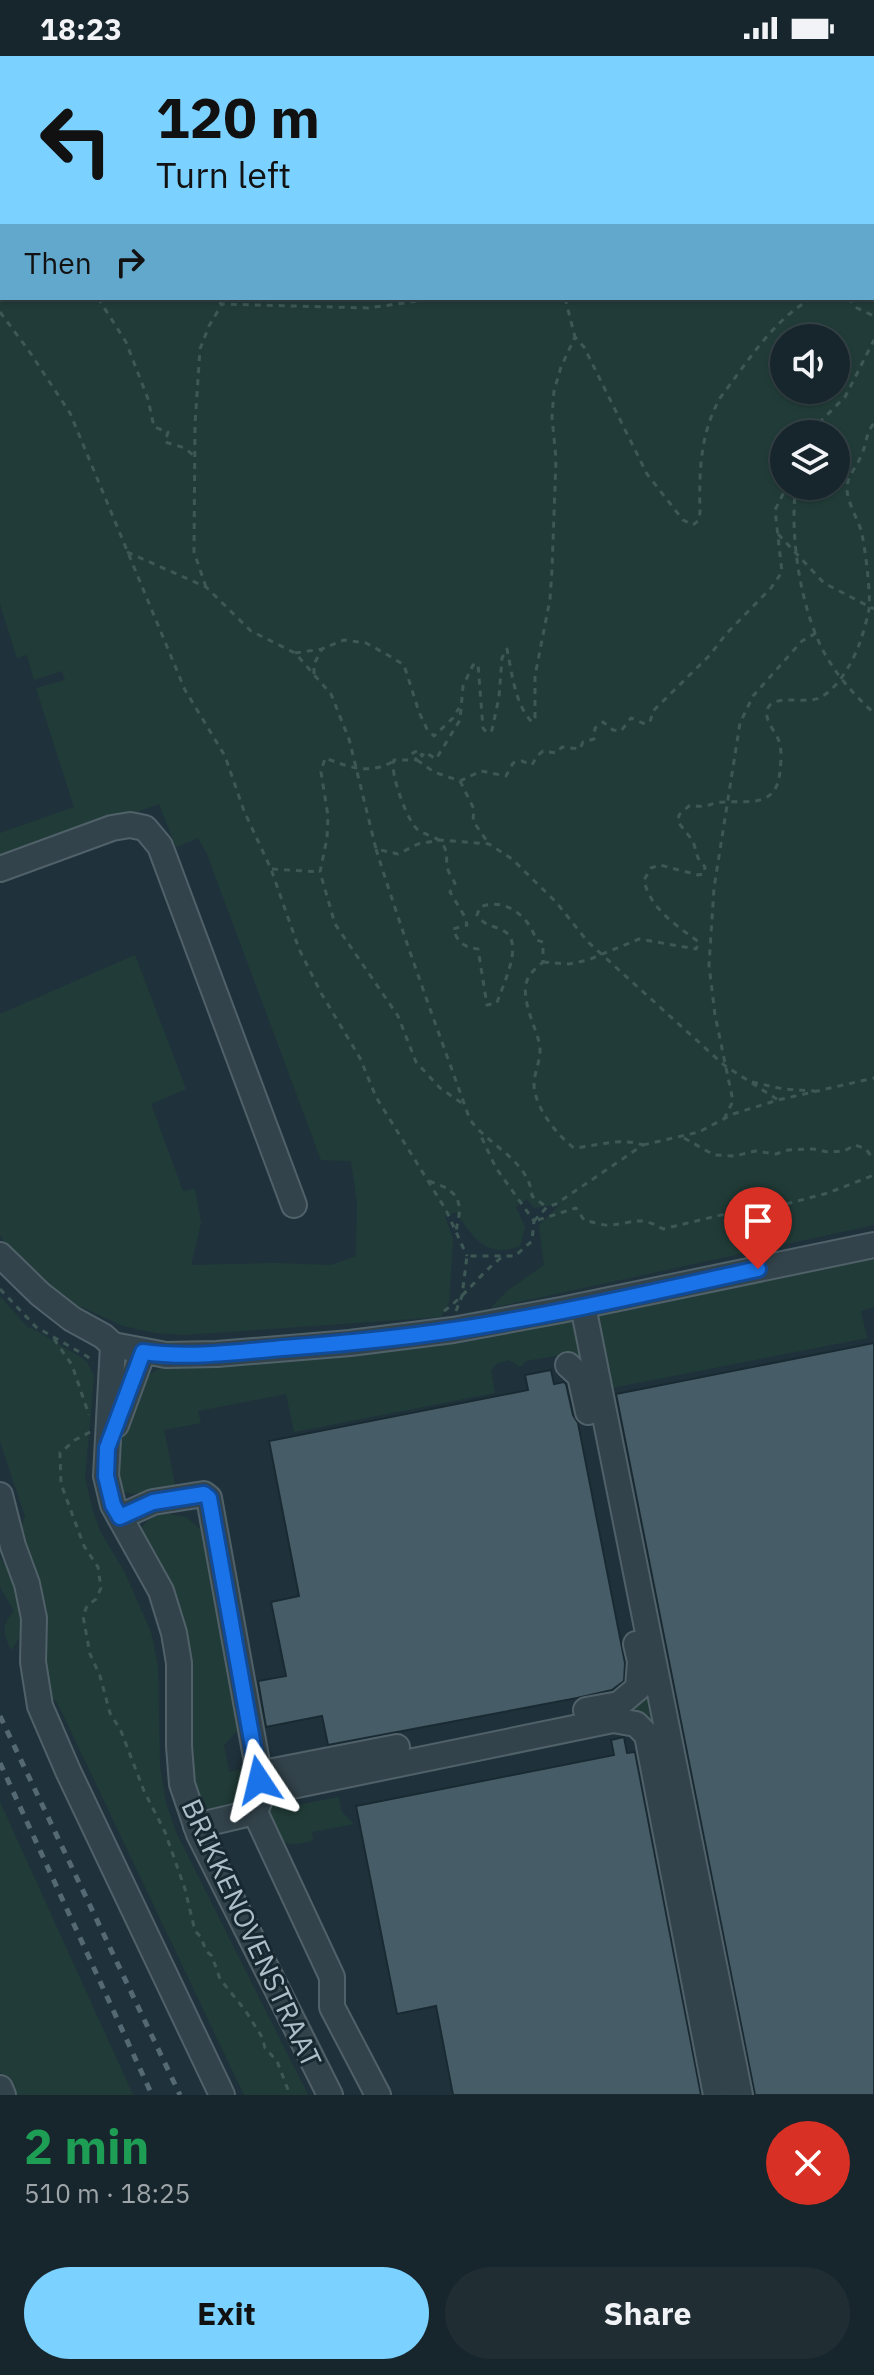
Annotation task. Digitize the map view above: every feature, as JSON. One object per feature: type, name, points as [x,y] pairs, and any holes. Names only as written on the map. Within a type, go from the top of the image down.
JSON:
[{"type":"street","points":[[0,869],[112,828],[130,825],[145,828],[160,846],[294,1205]]},
{"type":"street","points":[[0,1256],[7,1276],[24,1298],[38,1312],[75,1337],[97,1347],[113,1345],[166,1355],[350,1343],[453,1330],[874,1245]]},
{"type":"street","points":[[583,1306],[740,2095]]},
{"type":"street","name":"BRIKKENOVENSTRAAT","points":[[113,1345],[100,1439],[113,1505],[161,1591],[174,1633],[179,1663],[182,1784],[196,1826],[330,2095]]},
{"type":"street","name":"BRIKKENOVENSTRAAT","points":[[100,1439],[143,1352]]},
{"type":"street","points":[[196,1826],[259,1793],[619,1704],[638,1688],[640,1661],[580,1376],[568,1365]]},
{"type":"street","points":[[120,1517],[153,1502],[204,1494],[209,1498],[259,1793],[332,1977],[332,2007],[378,2095]]},
{"type":"street","points":[[0,1495],[34,1618],[33,1662],[40,1706],[222,2095]]},
{"type":"street","points":[[259,1793],[613,1720],[636,1724],[647,1735],[716,2095]]},
{"type":"street","points":[[0,2088],[3,2095]]},
{"type":"path","points":[[99,300],[126,342],[148,399],[154,427],[168,432],[165,442],[185,448],[194,457]]},
{"type":"path","points":[[213,300],[222,304],[368,308],[426,300]]},
{"type":"path","points":[[566,300],[575,337],[584,347],[647,474],[683,520],[693,525],[700,513],[701,451],[714,409],[775,327],[797,306],[809,300]]},
{"type":"path","points":[[797,306],[799,300]]},
{"type":"path","points":[[850,300],[857,308],[874,316]]},
{"type":"path","points":[[206,587],[194,552],[194,457],[200,349],[222,304]]},
{"type":"path","points":[[0,312],[70,413],[185,690],[225,756],[244,811],[271,869],[299,949],[360,1058],[376,1097],[429,1181],[456,1231],[467,1256],[462,1296],[456,1312]]},
{"type":"path","points":[[575,337],[554,391],[552,417],[556,459],[552,570],[550,599],[535,676],[535,718],[532,722],[520,703],[507,649],[502,658],[492,730],[487,733],[483,728],[478,664],[473,665],[463,686],[460,720],[436,759],[425,752],[422,756],[419,750],[411,754],[434,772],[460,781],[474,809],[473,821],[489,844],[512,859],[556,902],[588,942],[724,1065],[778,1100]]},
{"type":"path","points":[[822,420],[845,397],[874,340]]},
{"type":"path","points":[[543,962],[569,964],[639,939],[696,949],[699,946],[699,942],[671,922],[657,906],[646,891],[644,880],[651,868],[660,865],[704,874],[705,867],[698,858],[693,841],[678,822],[679,815],[690,805],[708,807],[727,802],[752,803],[765,799],[775,791],[779,781],[780,742],[769,723],[767,710],[771,703],[778,700],[805,702],[821,697],[841,677],[859,646],[872,608],[862,534],[847,490],[849,478],[862,455],[865,438],[874,423]]},
{"type":"path","points":[[460,781],[481,771],[506,776],[513,763],[522,761],[532,765],[543,751],[556,753],[562,747],[580,749],[583,742],[594,739],[595,728],[603,722],[613,730],[621,731],[631,718],[645,724],[650,722],[653,711],[710,655],[782,572],[775,510],[780,500]]},
{"type":"path","points":[[794,500],[793,514],[801,585],[816,633],[825,655],[852,693],[874,713]]},
{"type":"path","points":[[778,534],[824,583],[872,608]]},
{"type":"path","points":[[127,552],[206,587],[251,631],[295,653],[331,694],[349,739],[376,849],[470,1120],[522,1168],[531,1186],[532,1196],[547,1207]]},
{"type":"path","points":[[724,1119],[733,1101],[715,1015],[709,965],[714,888],[740,723],[753,696],[802,641],[816,633]]},
{"type":"path","points":[[295,653],[322,649],[344,640],[366,643],[404,665],[419,712],[434,736],[461,706]]},
{"type":"path","points":[[314,674],[314,664],[322,649]]},
{"type":"path","points":[[417,760],[394,760],[382,767],[357,770],[325,758],[321,772],[328,816],[320,872],[335,924],[398,1016],[416,1062],[440,1088],[466,1106]]},
{"type":"path","points":[[394,760],[393,776],[406,812],[416,829],[440,840],[447,854],[447,869],[455,883],[450,892],[467,925],[453,929],[456,938],[465,947],[478,949],[487,1005],[497,1003],[514,945],[503,930],[481,921],[477,915],[480,907],[490,903],[511,907],[532,926],[536,940],[543,942],[543,962],[529,976],[526,990],[533,1027],[540,1042],[534,1086],[554,1130],[574,1148],[618,1141],[643,1145]]},
{"type":"path","points":[[376,849],[398,854],[418,844],[440,840],[489,844]]},
{"type":"path","points":[[271,869],[320,872]]},
{"type":"path","points":[[467,1256],[515,1256],[532,1241],[534,1221],[547,1207],[643,1145],[699,1132],[724,1119],[778,1100],[874,1078]]},
{"type":"path","points":[[748,1081],[783,1089],[819,1091]]},
{"type":"path","points":[[477,1128],[496,1168],[534,1221]]},
{"type":"path","points":[[681,1136],[714,1155],[735,1156],[755,1151],[776,1154],[813,1149],[844,1151],[855,1145],[866,1149],[874,1160]]},
{"type":"path","points":[[534,1221],[576,1208],[584,1220],[608,1226],[639,1219],[663,1229],[742,1210],[748,1214],[817,1197],[874,1175]]},
{"type":"path","points":[[429,1181],[447,1188],[457,1197],[460,1210],[456,1231]]},
{"type":"path","points":[[436,1315],[462,1296],[482,1272],[503,1256]]},
{"type":"path","points":[[0,1289],[36,1327],[59,1341],[62,1336]]},
{"type":"path","points":[[52,1337],[72,1365],[90,1420]]},
{"type":"path","points":[[100,1439],[75,1440],[60,1453],[61,1484],[84,1546],[98,1567],[101,1588],[83,1616],[90,1654],[100,1676],[110,1713],[121,1731],[144,1791],[165,1832],[185,1889],[195,1931],[212,1956],[220,1979],[245,2010],[262,2037],[265,2048],[277,2061],[290,2095]]},
{"type":"green space","points":[[0,300],[874,300],[874,1225],[491,1308],[507,1291],[544,1265],[539,1225],[560,1204],[534,1208],[527,1199],[516,1207],[525,1227],[520,1246],[508,1249],[489,1248],[468,1230],[456,1212],[445,1216],[453,1239],[449,1302],[441,1317],[183,1335],[123,1326],[82,1307],[73,1313],[10,1250],[0,1235],[0,1014],[135,955],[186,1089],[151,1104],[183,1191],[195,1189],[201,1223],[191,1265],[332,1265],[356,1256],[357,1202],[351,1161],[321,1160],[207,854],[198,838],[176,847],[159,804],[0,861],[0,833],[74,807],[36,688],[65,680],[62,671],[34,680],[27,655],[17,658],[0,604]]},
{"type":"green space","points":[[874,1256],[874,1307],[861,1311],[867,1338],[606,1389],[592,1315]]},
{"type":"green space","points":[[0,1296],[28,1328],[82,1358],[94,1376],[85,1477],[101,1533],[124,1571],[151,1632],[158,1667],[160,1767],[166,1803],[176,1832],[308,2095],[244,2095],[57,1702],[41,1689],[47,1609],[19,1535],[25,1516],[0,1442]]},
{"type":"green space","points":[[580,1316],[737,2095],[721,2095],[639,1721],[264,1779],[618,1707],[643,1661],[585,1376],[560,1355],[526,1361],[520,1367],[509,1360],[496,1364],[491,1371],[495,1393],[294,1432],[286,1394],[198,1411],[201,1423],[164,1430],[175,1485],[133,1494],[120,1491],[116,1457],[124,1421],[143,1379],[160,1368],[419,1348]]},
{"type":"green space","points":[[167,1514],[186,1517],[203,1532],[241,1726],[224,1745],[229,1772],[249,1768],[252,1791],[237,1803],[207,1811],[201,1806],[193,1778],[140,1530],[151,1518]]},
{"type":"green space","points":[[0,1558],[16,1580],[25,1602],[24,1626],[11,1650],[5,1629],[14,1611],[0,1587]]},
{"type":"green space","points":[[289,1792],[292,1806],[339,1797],[341,1811],[354,1824],[312,1832],[313,1840],[293,1844],[286,1842],[275,1833],[270,1811],[277,1798]]},
{"type":"green space","points":[[0,1802],[133,2095],[11,2095],[0,2071]]},
{"type":"building","points":[[874,1343],[874,2095],[755,2095],[616,1394]]},
{"type":"building","points":[[551,1370],[554,1384],[566,1384],[573,1415],[578,1423],[625,1663],[624,1681],[612,1690],[577,1698],[328,1745],[322,1716],[266,1727],[258,1681],[286,1676],[271,1602],[299,1596],[269,1441],[528,1390],[525,1375]]},
{"type":"building","points":[[624,1737],[627,1753],[635,1752],[701,2095],[453,2095],[436,2006],[397,2014],[356,1806],[614,1755],[611,1740]]},
{"type":"railway","points":[[0,1716],[180,2095]]},
{"type":"railway","points":[[0,1763],[152,2095]]},
{"type":"route","points":[[259,1780],[209,1498],[204,1494],[153,1502],[120,1517],[113,1505],[106,1476],[107,1448],[143,1352],[217,1354],[350,1343],[453,1330],[758,1269]]}]
